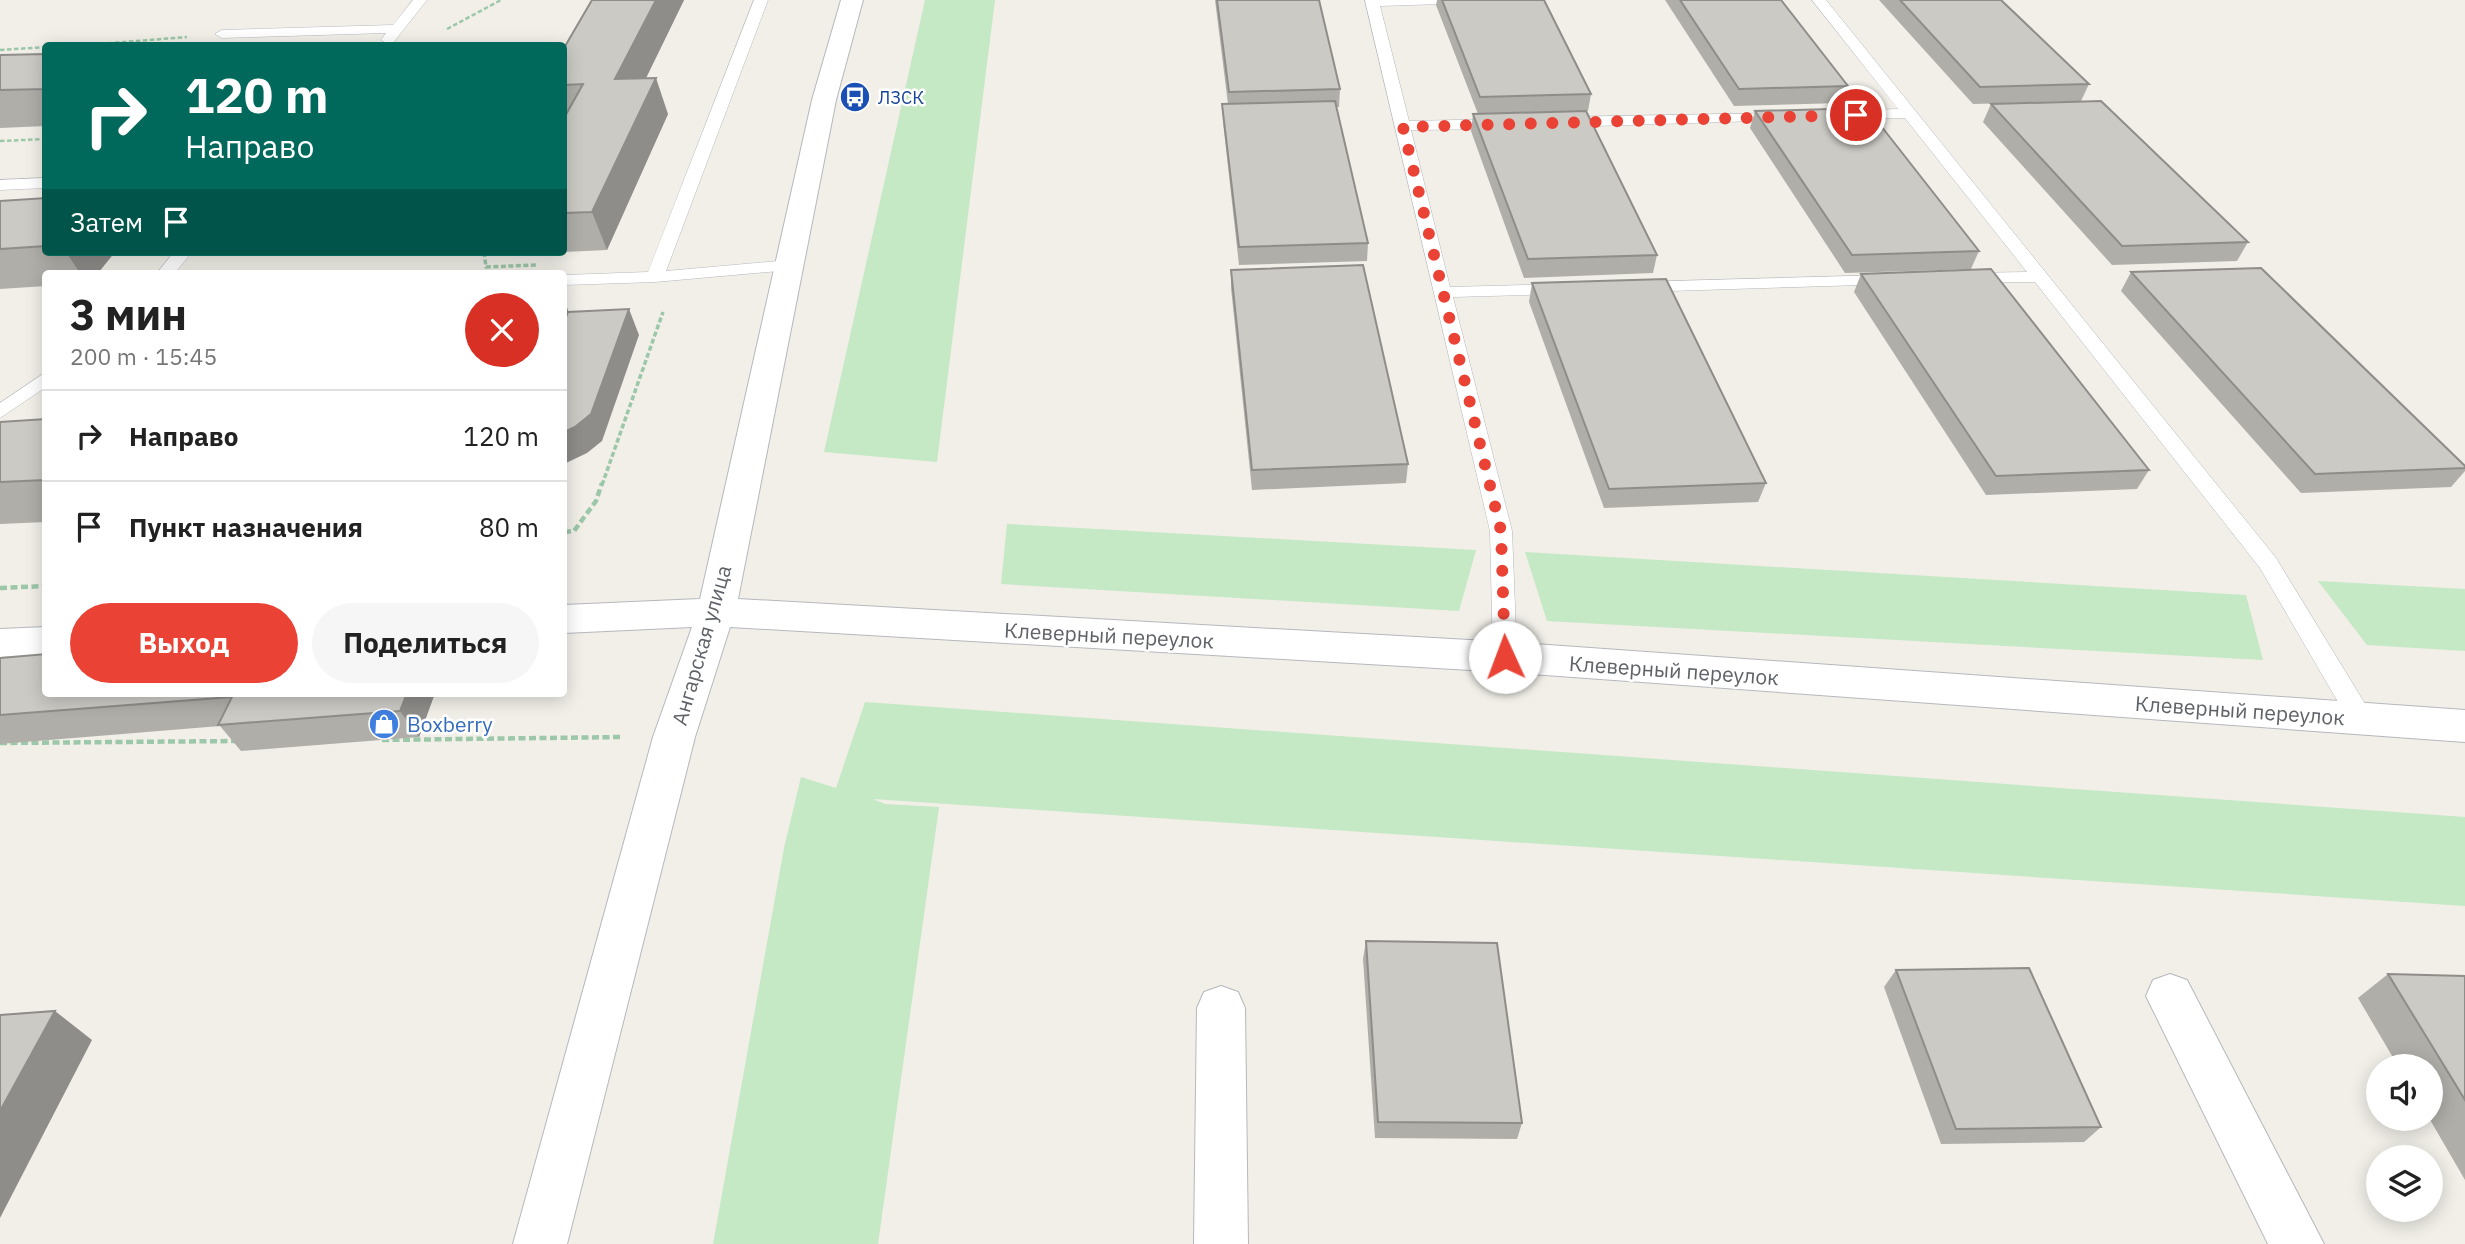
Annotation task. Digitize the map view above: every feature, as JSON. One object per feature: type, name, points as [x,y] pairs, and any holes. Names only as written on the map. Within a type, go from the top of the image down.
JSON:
[{"type":"street","name":"Ангарская улица","points":[[540,1244],[674,737],[716,612],[824,100],[852,0]]},
{"type":"street","name":"Клеверный переулок","points":[[567,619],[716,612],[1505,657],[2465,726]]},
{"type":"street","points":[[0,643],[42,641]]},
{"type":"street","points":[[2171,996],[2297,1244]]},
{"type":"street","points":[[1221,1008],[1221,1244]]},
{"type":"lane","points":[[386,42],[420,0]]},
{"type":"lane","points":[[655,277],[761,0]]},
{"type":"lane","points":[[1441,0],[1372,1],[1501,531],[1505,657]]},
{"type":"lane","points":[[1819,0],[2268,563],[2361,719]]},
{"type":"lane","points":[[222,34],[396,29]]},
{"type":"lane","points":[[1827,116],[1909,114]]},
{"type":"lane","points":[[1553,123],[1800,116]]},
{"type":"lane","points":[[1403,127],[1512,124]]},
{"type":"lane","points":[[0,185],[42,183]]},
{"type":"lane","points":[[168,270],[180,256]]},
{"type":"lane","points":[[567,281],[655,277],[790,265]]},
{"type":"lane","points":[[1942,279],[2039,276]]},
{"type":"lane","points":[[1623,287],[1900,280]]},
{"type":"lane","points":[[1443,292],[1581,288]]},
{"type":"lane","points":[[0,412],[42,381]]},
{"type":"path","points":[[441,33],[501,0]]},
{"type":"path","points":[[123,42],[222,34]]},
{"type":"path","points":[[0,50],[42,47]]},
{"type":"path","points":[[0,141],[42,139]]},
{"type":"path","points":[[567,532],[574,531],[596,501],[676,275]]},
{"type":"path","points":[[0,588],[42,586]]},
{"type":"path","points":[[372,740],[674,737]]},
{"type":"path","points":[[0,743],[248,741]]},
{"type":"green space","points":[[925,0],[995,0],[937,462],[824,452]]},
{"type":"green space","points":[[1007,524],[1476,550],[1459,611],[1001,584]]},
{"type":"green space","points":[[1525,552],[2246,595],[2263,660],[1547,621]]},
{"type":"green space","points":[[2318,581],[2465,589],[2465,651],[2367,645]]},
{"type":"green space","points":[[865,702],[2465,817],[2465,906],[873,799],[885,804],[939,807],[878,1244],[713,1244],[784,848],[801,777],[836,788]]},
{"type":"building","points":[[592,0],[656,0],[615,79],[656,78],[592,212],[567,213],[567,113],[583,84],[567,85],[567,43]]},
{"type":"building","points":[[1217,0],[1319,0],[1340,89],[1229,92]]},
{"type":"building","points":[[1442,0],[1544,0],[1591,94],[1480,97]]},
{"type":"building","points":[[1680,0],[1781,0],[1848,86],[1739,89]]},
{"type":"building","points":[[1900,0],[2001,0],[2089,84],[1980,87]]},
{"type":"building","points":[[42,54],[42,89],[0,90],[0,55]]},
{"type":"building","points":[[1335,101],[1368,243],[1239,247],[1222,104]]},
{"type":"building","points":[[2101,101],[2248,242],[2122,246],[1991,104]]},
{"type":"building","points":[[1867,108],[1979,251],[1852,255],[1755,111]]},
{"type":"building","points":[[1586,111],[1657,255],[1528,259],[1473,114]]},
{"type":"building","points":[[42,198],[42,246],[0,249],[0,201]]},
{"type":"building","points":[[1363,265],[1408,464],[1252,470],[1231,270]]},
{"type":"building","points":[[2261,268],[2465,468],[2315,474],[2131,272]]},
{"type":"building","points":[[1991,269],[2149,470],[1996,476],[1861,274]]},
{"type":"building","points":[[1666,279],[1766,483],[1609,489],[1532,283]]},
{"type":"building","points":[[629,309],[591,414],[567,431],[567,314],[568,312]]},
{"type":"building","points":[[42,419],[42,480],[0,482],[0,422]]},
{"type":"building","points":[[42,654],[42,697],[232,697],[0,715],[0,658]]},
{"type":"building","points":[[232,697],[405,697],[400,711],[218,725]]},
{"type":"building","points":[[1366,941],[1497,943],[1522,1123],[1378,1122]]},
{"type":"building","points":[[2029,968],[2101,1127],[1956,1129],[1896,970]]},
{"type":"building","points":[[2388,974],[2465,976],[2465,1100],[2443,1064],[2443,1054],[2437,1054]]},
{"type":"building","points":[[55,1011],[0,1111],[0,1015]]},
{"type":"place","name":"ЛЗСК","points":[[855,97]]},
{"type":"place","name":"Boxberry","points":[[384,724]]},
{"type":"route","points":[[1505,657],[1501,531],[1403,127],[1856,115]]}]
